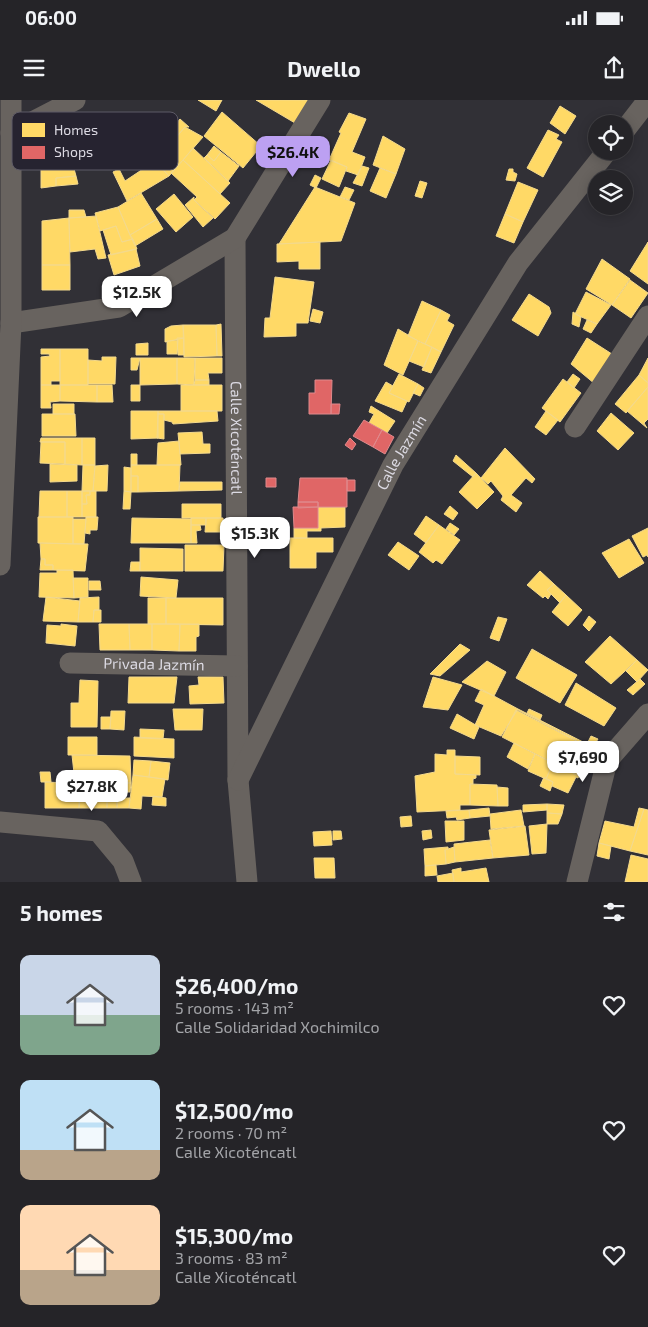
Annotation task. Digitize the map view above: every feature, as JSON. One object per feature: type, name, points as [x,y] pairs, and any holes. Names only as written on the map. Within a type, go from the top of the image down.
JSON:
[{"type":"street","points":[[0,565],[11,323],[11,100]]},
{"type":"street","points":[[52,112],[75,100]]},
{"type":"street","points":[[11,323],[119,308],[235,238],[320,100]]},
{"type":"street","points":[[633,119],[648,100]]},
{"type":"street","name":"Calle Jazmín","points":[[238,780],[393,465],[518,263],[600,160]]},
{"type":"street","name":"Calle Xicoténcatl","points":[[235,238],[238,780],[247,882]]},
{"type":"street","points":[[575,427],[648,316]]},
{"type":"street","name":"Privada Jazmín","points":[[70,663],[237,666]]},
{"type":"street","points":[[577,882],[607,761],[648,714]]},
{"type":"street","points":[[0,822],[98,831],[123,861],[131,882]]},
{"type":"building: Homes","points":[[198,100],[222,100],[216,111]]},
{"type":"building: Homes","points":[[256,100],[309,100],[295,123]]},
{"type":"building: Homes","points":[[560,106],[576,116],[565,134],[550,123]]},
{"type":"building: Homes","points":[[222,112],[261,146],[243,168],[204,136]]},
{"type":"building: Homes","points":[[349,113],[366,119],[352,152],[365,157],[358,175],[346,171],[347,167],[329,160],[341,133],[339,132]]},
{"type":"building: Homes","points":[[180,119],[189,127],[185,127],[178,135],[178,121]]},
{"type":"building: Homes","points":[[185,127],[203,137],[178,166],[178,135]]},
{"type":"building: Homes","points":[[548,130],[559,135],[556,139],[562,142],[543,177],[527,168]]},
{"type":"building: Homes","points":[[383,136],[405,149],[396,174],[373,165]]},
{"type":"building: Homes","points":[[214,146],[221,152],[214,161],[207,155]]},
{"type":"building: Homes","points":[[193,148],[230,183],[220,194],[183,160]]},
{"type":"building: Homes","points":[[221,152],[239,166],[228,181],[204,158],[207,155],[214,161]]},
{"type":"building: Homes","points":[[183,160],[230,203],[215,219],[194,200],[197,197],[171,173],[174,170],[178,170],[178,165]]},
{"type":"building: Homes","points":[[331,160],[347,167],[339,187],[322,179]]},
{"type":"building: Homes","points":[[362,166],[369,168],[362,186],[353,183]]},
{"type":"building: Homes","points":[[380,168],[396,174],[386,198],[370,191]]},
{"type":"building: Homes","points":[[509,169],[513,169],[513,172],[517,174],[515,181],[506,180]]},
{"type":"building: Homes","points":[[41,170],[74,170],[76,176],[56,178],[56,186],[41,188]]},
{"type":"building: Homes","points":[[120,170],[125,181],[142,170],[163,170],[169,176],[127,201],[113,172]]},
{"type":"building: Homes","points":[[163,170],[174,170],[169,176]]},
{"type":"building: Homes","points":[[315,175],[321,178],[316,188],[310,185]]},
{"type":"building: Homes","points":[[76,176],[78,184],[56,186],[56,178]]},
{"type":"building: Homes","points":[[420,181],[427,183],[422,198],[415,196]]},
{"type":"building: Homes","points":[[518,182],[538,190],[523,222],[505,214]]},
{"type":"building: Homes","points":[[315,187],[355,203],[341,241],[279,244]]},
{"type":"building: Homes","points":[[345,187],[354,190],[349,200],[340,197]]},
{"type":"building: Homes","points":[[141,193],[157,219],[130,235],[118,207]]},
{"type":"building: Homes","points":[[174,194],[193,217],[176,232],[156,209]]},
{"type":"building: Homes","points":[[194,197],[194,200],[213,218],[203,227],[185,205]]},
{"type":"building: Homes","points":[[118,207],[133,239],[122,242],[116,226],[100,231],[95,213]]},
{"type":"building: Homes","points":[[69,210],[84,210],[86,217],[69,218]]},
{"type":"building: Homes","points":[[505,214],[523,222],[514,243],[496,236]]},
{"type":"building: Homes","points":[[96,216],[106,258],[98,259],[95,249],[70,252],[69,218]]},
{"type":"building: Homes","points":[[69,218],[70,265],[42,265],[42,221]]},
{"type":"building: Homes","points":[[157,219],[163,229],[135,246],[130,235]]},
{"type":"building: Homes","points":[[116,226],[122,242],[133,239],[137,249],[111,255],[103,230]]},
{"type":"building: Homes","points":[[320,242],[320,269],[299,269],[299,261],[277,262],[277,244]]},
{"type":"building: Homes","points":[[648,242],[648,284],[630,271]]},
{"type":"building: Homes","points":[[136,249],[140,266],[114,275],[108,255]]},
{"type":"building: Homes","points":[[602,259],[630,279],[612,305],[586,289]]},
{"type":"building: Homes","points":[[42,265],[70,265],[70,290],[42,290]]},
{"type":"building: Homes","points":[[275,277],[314,282],[308,323],[296,323],[296,336],[264,337],[265,318],[270,318]]},
{"type":"building: Homes","points":[[630,280],[648,293],[631,318],[612,305]]},
{"type":"building: Homes","points":[[586,292],[611,305],[597,324],[575,314]]},
{"type":"building: Homes","points":[[529,294],[549,307],[551,313],[538,336],[512,320]]},
{"type":"building: Homes","points":[[422,301],[441,310],[425,344],[408,336]]},
{"type":"building: Homes","points":[[313,309],[323,312],[320,323],[310,321]]},
{"type":"building: Homes","points":[[441,310],[450,315],[447,321],[454,325],[441,352],[425,344]]},
{"type":"building: Homes","points":[[573,312],[581,317],[579,327],[572,324]]},
{"type":"building: Homes","points":[[587,320],[597,324],[591,333],[583,329]]},
{"type":"building: Homes","points":[[221,324],[222,356],[217,356],[216,325]]},
{"type":"building: Homes","points":[[183,325],[184,338],[165,342],[165,329],[171,326]]},
{"type":"building: Homes","points":[[183,325],[216,325],[217,356],[184,357]]},
{"type":"building: Homes","points":[[398,329],[418,341],[403,375],[384,365]]},
{"type":"building: Homes","points":[[177,338],[184,338],[184,355],[178,355]]},
{"type":"building: Homes","points":[[587,338],[615,356],[595,384],[571,364]]},
{"type":"building: Homes","points":[[178,340],[177,354],[167,354],[167,341]]},
{"type":"building: Homes","points":[[418,341],[432,347],[424,367],[409,361]]},
{"type":"building: Homes","points":[[148,343],[148,355],[136,355],[136,344]]},
{"type":"building: Homes","points":[[432,347],[441,352],[431,373],[422,370]]},
{"type":"building: Homes","points":[[41,349],[60,349],[60,381],[51,381],[51,385],[41,385],[41,357],[50,356],[49,354],[41,354]]},
{"type":"building: Homes","points":[[60,349],[88,349],[88,385],[60,385]]},
{"type":"building: Homes","points":[[102,357],[116,357],[115,384],[88,384],[88,360],[102,361]]},
{"type":"building: Homes","points":[[131,358],[140,358],[137,370],[131,370]]},
{"type":"building: Homes","points":[[140,358],[177,358],[177,384],[140,385]]},
{"type":"building: Homes","points":[[177,358],[195,358],[194,385],[177,384]]},
{"type":"building: Homes","points":[[195,358],[222,358],[222,373],[208,373],[209,380],[195,380]]},
{"type":"building: Homes","points":[[648,358],[648,383],[639,375]]},
{"type":"building: Homes","points":[[399,374],[418,384],[409,402],[389,393]]},
{"type":"building: Homes","points":[[573,374],[580,379],[574,388],[567,382]]},
{"type":"building: Homes","points":[[639,375],[648,383],[648,387],[626,413],[615,404]]},
{"type":"building: Homes","points":[[563,379],[581,393],[560,422],[542,408]]},
{"type":"building: Homes","points":[[195,380],[209,380],[209,385],[194,385]]},
{"type":"building: Homes","points":[[386,382],[393,386],[389,393],[407,401],[402,412],[375,401]]},
{"type":"building: Homes","points":[[418,384],[424,388],[420,396],[413,393]]},
{"type":"building: Homes","points":[[41,385],[60,385],[60,401],[50,402],[51,408],[41,408]]},
{"type":"building: Homes","points":[[60,385],[97,385],[97,402],[60,401]]},
{"type":"building: Homes","points":[[97,385],[112,385],[113,402],[97,402]]},
{"type":"building: Homes","points":[[131,385],[140,385],[140,401],[131,401]]},
{"type":"building: Homes","points":[[181,385],[222,385],[222,411],[181,411]]},
{"type":"building: Homes","points":[[648,387],[648,419],[644,423],[647,428],[627,411]]},
{"type":"building: Homes","points":[[53,404],[74,404],[74,414],[53,414]]},
{"type":"building: Homes","points":[[371,406],[395,421],[387,433],[369,423],[374,414],[369,412]]},
{"type":"building: Homes","points":[[131,411],[158,411],[158,438],[131,439]]},
{"type":"building: Homes","points":[[158,411],[217,411],[218,421],[173,424],[164,420],[164,414],[158,414]]},
{"type":"building: Homes","points":[[546,411],[558,420],[546,435],[535,427]]},
{"type":"building: Homes","points":[[611,413],[634,433],[618,450],[597,431]]},
{"type":"building: Homes","points":[[42,414],[75,414],[76,436],[42,436]]},
{"type":"building: Homes","points":[[158,414],[164,414],[164,439],[157,438]]},
{"type":"building: Homes","points":[[202,432],[203,444],[210,444],[210,453],[180,454],[178,433]]},
{"type":"building: Homes","points":[[41,438],[82,438],[82,465],[65,464],[65,442],[40,442]]},
{"type":"building: Homes","points":[[82,438],[95,438],[95,465],[82,465]]},
{"type":"building: Homes","points":[[179,441],[181,465],[157,465],[158,443]]},
{"type":"building: Homes","points":[[41,442],[65,442],[65,464],[40,463]]},
{"type":"building: Homes","points":[[505,448],[535,479],[532,483],[526,478],[511,495],[522,503],[516,512],[501,500],[503,496],[491,481],[488,484],[481,478]]},
{"type":"building: Homes","points":[[131,454],[137,454],[137,465],[131,465]]},
{"type":"building: Homes","points":[[456,455],[476,473],[473,477],[453,461]]},
{"type":"building: Homes","points":[[50,464],[77,465],[77,481],[50,482]]},
{"type":"building: Homes","points":[[83,465],[95,465],[93,491],[82,491]]},
{"type":"building: Homes","points":[[108,465],[107,491],[93,491],[95,466]]},
{"type":"building: Homes","points":[[131,465],[180,465],[179,491],[138,492],[138,476],[131,476]]},
{"type":"building: Homes","points":[[124,467],[131,468],[131,492],[124,491]]},
{"type":"building: Homes","points":[[476,473],[494,492],[477,509],[459,492]]},
{"type":"building: Homes","points":[[131,476],[138,476],[138,492],[131,492]]},
{"type":"building: Homes","points":[[180,482],[222,482],[222,490],[179,491]]},
{"type":"building: Homes","points":[[40,491],[67,491],[67,517],[39,517]]},
{"type":"building: Homes","points":[[67,491],[82,491],[82,517],[67,517]]},
{"type":"building: Homes","points":[[82,491],[90,491],[90,495],[86,495],[87,504],[82,504]]},
{"type":"building: Homes","points":[[90,491],[96,491],[96,517],[82,517],[82,504],[87,504],[86,495],[90,495]]},
{"type":"building: Homes","points":[[124,491],[131,492],[130,509],[123,509]]},
{"type":"building: Homes","points":[[182,504],[221,504],[221,518],[182,518]]},
{"type":"building: Homes","points":[[450,506],[458,513],[453,520],[444,514]]},
{"type":"building: Homes","points":[[318,507],[345,507],[345,527],[321,528],[321,531],[307,531],[307,538],[294,538],[294,528],[318,528]]},
{"type":"building: Homes","points":[[426,516],[439,525],[426,543],[414,534]]},
{"type":"building: Homes","points":[[38,517],[73,517],[73,544],[38,543]]},
{"type":"building: Homes","points":[[86,517],[98,517],[97,530],[90,530],[90,534],[85,533]]},
{"type":"building: Homes","points":[[132,518],[191,519],[191,543],[131,543]]},
{"type":"building: Homes","points":[[191,518],[206,518],[206,525],[191,525]]},
{"type":"building: Homes","points":[[206,518],[223,518],[224,532],[205,532]]},
{"type":"building: Homes","points":[[73,519],[86,519],[84,544],[73,544]]},
{"type":"building: Homes","points":[[450,523],[459,529],[454,535],[446,529]]},
{"type":"building: Homes","points":[[191,525],[200,525],[201,530],[196,531],[197,543],[191,543]]},
{"type":"building: Homes","points":[[439,525],[460,540],[442,564],[436,560],[433,563],[419,552]]},
{"type":"building: Homes","points":[[648,528],[648,557],[647,555],[643,557],[632,536]]},
{"type":"building: Homes","points":[[290,538],[333,538],[333,552],[316,552],[316,568],[290,568]]},
{"type":"building: Homes","points":[[629,539],[644,563],[619,578],[602,553]]},
{"type":"building: Homes","points":[[398,542],[419,556],[409,570],[388,555]]},
{"type":"building: Homes","points":[[40,543],[88,544],[85,571],[53,570],[53,565],[45,565],[45,559],[41,559]]},
{"type":"building: Homes","points":[[185,545],[224,545],[223,571],[185,571]]},
{"type":"building: Homes","points":[[140,548],[183,549],[183,571],[140,571]]},
{"type":"building: Homes","points":[[41,559],[45,559],[45,565],[53,565],[53,570],[40,570]]},
{"type":"building: Homes","points":[[131,562],[140,562],[140,571],[130,571]]},
{"type":"building: Homes","points":[[57,570],[73,570],[74,598],[39,597],[40,573],[57,573]]},
{"type":"building: Homes","points":[[540,571],[554,584],[547,590],[551,594],[548,599],[545,596],[543,598],[527,585]]},
{"type":"building: Homes","points":[[141,577],[178,580],[176,598],[140,596]]},
{"type":"building: Homes","points":[[73,578],[88,578],[88,597],[74,598]]},
{"type":"building: Homes","points":[[89,581],[100,581],[101,590],[89,590]]},
{"type":"building: Homes","points":[[554,584],[566,595],[560,603],[547,590]]},
{"type":"building: Homes","points":[[566,595],[582,610],[568,626],[552,612]]},
{"type":"building: Homes","points":[[46,597],[80,601],[78,622],[43,621]]},
{"type":"building: Homes","points":[[99,597],[99,610],[94,610],[93,622],[78,622],[80,598]]},
{"type":"building: Homes","points":[[148,598],[166,598],[166,624],[148,624]]},
{"type":"building: Homes","points":[[166,598],[223,598],[223,625],[166,624]]},
{"type":"building: Homes","points":[[94,610],[101,610],[101,622],[93,622]]},
{"type":"building: Homes","points":[[589,616],[596,622],[589,631],[583,625]]},
{"type":"building: Homes","points":[[498,617],[507,619],[499,641],[490,638]]},
{"type":"building: Homes","points":[[61,624],[77,626],[75,646],[46,643],[47,625],[61,626]]},
{"type":"building: Homes","points":[[99,624],[129,624],[130,650],[100,650]]},
{"type":"building: Homes","points":[[129,624],[152,624],[152,650],[130,650]]},
{"type":"building: Homes","points":[[152,624],[180,624],[179,651],[152,650]]},
{"type":"building: Homes","points":[[180,624],[199,624],[199,636],[196,637],[196,651],[179,651]]},
{"type":"building: Homes","points":[[610,636],[637,660],[611,684],[585,662]]},
{"type":"building: Homes","points":[[460,644],[470,650],[440,676],[430,674]]},
{"type":"building: Homes","points":[[532,649],[577,675],[560,703],[516,678]]},
{"type":"building: Homes","points":[[637,660],[648,670],[637,682],[626,671]]},
{"type":"building: Homes","points":[[487,661],[506,672],[494,696],[462,682]]},
{"type":"building: Homes","points":[[129,677],[177,677],[174,703],[128,703]]},
{"type":"building: Homes","points":[[198,677],[223,677],[224,703],[190,704],[189,686],[199,685]]},
{"type":"building: Homes","points":[[433,677],[462,685],[448,710],[423,707]]},
{"type":"building: Homes","points":[[640,679],[645,684],[633,695],[627,690]]},
{"type":"building: Homes","points":[[80,680],[98,681],[97,727],[71,727],[71,703],[79,703]]},
{"type":"building: Homes","points":[[576,683],[616,708],[604,726],[565,705]]},
{"type":"building: Homes","points":[[481,689],[518,709],[501,736],[475,725],[484,705],[475,701]]},
{"type":"building: Homes","points":[[173,709],[203,709],[202,730],[175,730]]},
{"type":"building: Homes","points":[[529,709],[542,715],[540,720],[527,713]]},
{"type":"building: Homes","points":[[516,710],[592,749],[579,776],[502,737]]},
{"type":"building: Homes","points":[[518,710],[593,747],[592,749]]},
{"type":"building: Homes","points":[[111,711],[125,711],[124,730],[110,729]]},
{"type":"building: Homes","points":[[457,714],[479,727],[474,739],[450,728]]},
{"type":"building: Homes","points":[[101,717],[111,717],[110,729],[101,729]]},
{"type":"building: Homes","points":[[140,729],[164,730],[163,739],[140,738]]},
{"type":"building: Homes","points":[[591,736],[598,739],[593,747],[587,744]]},
{"type":"building: Homes","points":[[68,737],[97,737],[97,755],[68,755]]},
{"type":"building: Homes","points":[[134,737],[174,739],[174,758],[134,756]]},
{"type":"building: Homes","points":[[514,743],[535,754],[528,769],[507,757]]},
{"type":"building: Homes","points":[[447,750],[455,750],[455,774],[476,775],[476,778],[473,779],[473,784],[470,784],[470,805],[460,805],[460,810],[417,812],[415,776],[435,772],[435,754],[447,755]]},
{"type":"building: Homes","points":[[535,754],[553,763],[546,779],[528,771]]},
{"type":"building: Homes","points":[[72,755],[130,756],[131,783],[75,782]]},
{"type":"building: Homes","points":[[455,756],[480,757],[480,775],[455,774]]},
{"type":"building: Homes","points":[[134,760],[151,761],[149,777],[133,775]]},
{"type":"building: Homes","points":[[151,761],[170,763],[168,780],[149,777]]},
{"type":"building: Homes","points":[[553,763],[579,776],[578,778],[576,777],[568,793],[552,786],[553,782],[546,779]]},
{"type":"building: Homes","points":[[40,772],[50,772],[51,782],[41,782]]},
{"type":"building: Homes","points":[[133,775],[165,779],[162,797],[142,796],[141,809],[129,808]]},
{"type":"building: Homes","points":[[544,777],[553,782],[550,791],[540,786]]},
{"type":"building: Homes","points":[[45,782],[69,783],[69,788],[80,789],[79,808],[45,808]]},
{"type":"building: Homes","points":[[69,783],[107,783],[107,808],[79,808],[80,789],[69,788]]},
{"type":"building: Homes","points":[[107,783],[114,783],[115,795],[107,795]]},
{"type":"building: Homes","points":[[114,783],[116,783],[117,808],[107,808],[107,795],[115,795]]},
{"type":"building: Homes","points":[[116,783],[131,783],[130,792],[117,792]]},
{"type":"building: Homes","points":[[470,784],[497,785],[498,806],[470,805]]},
{"type":"building: Homes","points":[[497,787],[508,788],[508,806],[498,806]]},
{"type":"building: Homes","points":[[153,796],[166,798],[166,806],[152,805]]},
{"type":"building: Homes","points":[[117,798],[130,798],[129,808],[117,808]]},
{"type":"building: Homes","points":[[547,804],[564,805],[562,814],[547,813]]},
{"type":"building: Homes","points":[[547,804],[547,810],[523,812],[523,805]]},
{"type":"building: Homes","points":[[489,808],[490,816],[470,818],[469,810]]},
{"type":"building: Homes","points":[[639,808],[644,809],[630,851],[599,843],[605,821],[634,827]]},
{"type":"building: Homes","points":[[644,809],[648,810],[648,855],[630,851]]},
{"type":"building: Homes","points":[[469,810],[470,818],[457,820],[456,817],[447,818],[446,811]]},
{"type":"building: Homes","points":[[521,810],[524,826],[491,829],[490,814]]},
{"type":"building: Homes","points":[[547,813],[562,814],[558,824],[547,824]]},
{"type":"building: Homes","points":[[411,816],[412,826],[401,827],[400,817]]},
{"type":"building: Homes","points":[[445,821],[464,821],[464,840],[446,842]]},
{"type":"building: Homes","points":[[547,824],[546,853],[532,854],[529,826]]},
{"type":"building: Homes","points":[[525,826],[529,855],[493,858],[489,830]]},
{"type":"building: Homes","points":[[431,830],[432,838],[423,840],[422,831]]},
{"type":"building: Homes","points":[[331,831],[332,845],[314,846],[313,832]]},
{"type":"building: Homes","points":[[333,831],[341,831],[342,839],[333,840]]},
{"type":"building: Homes","points":[[490,840],[493,858],[455,862],[454,844]]},
{"type":"building: Homes","points":[[599,843],[611,846],[609,859],[597,856]]},
{"type":"building: Homes","points":[[448,847],[445,850],[446,864],[425,866],[424,849]]},
{"type":"building: Homes","points":[[454,847],[455,862],[446,864],[445,850]]},
{"type":"building: Homes","points":[[631,855],[648,859],[648,882],[625,882]]},
{"type":"building: Homes","points":[[314,858],[334,858],[335,878],[315,878]]},
{"type":"building: Homes","points":[[436,865],[437,875],[425,876],[425,866]]},
{"type":"building: Homes","points":[[461,868],[461,872],[486,868],[489,882],[454,882],[452,870]]},
{"type":"building: Homes","points":[[453,873],[454,882],[438,882],[437,876]]},
{"type":"building: Shops","points":[[315,380],[332,380],[331,414],[309,414],[309,393],[315,393]]},
{"type":"building: Shops","points":[[331,404],[340,404],[339,414],[331,414]]},
{"type":"building: Shops","points":[[364,420],[382,430],[373,447],[353,436]]},
{"type":"building: Shops","points":[[382,430],[394,437],[385,454],[373,447]]},
{"type":"building: Shops","points":[[350,438],[356,444],[352,450],[345,445]]},
{"type":"building: Shops","points":[[266,478],[276,478],[276,487],[266,487]]},
{"type":"building: Shops","points":[[300,478],[347,478],[347,507],[318,507],[318,502],[298,502]]},
{"type":"building: Shops","points":[[347,480],[355,480],[355,491],[347,491]]},
{"type":"building: Shops","points":[[298,502],[318,502],[318,507],[298,508]]},
{"type":"building: Shops","points":[[293,507],[318,507],[318,528],[294,528]]}]
